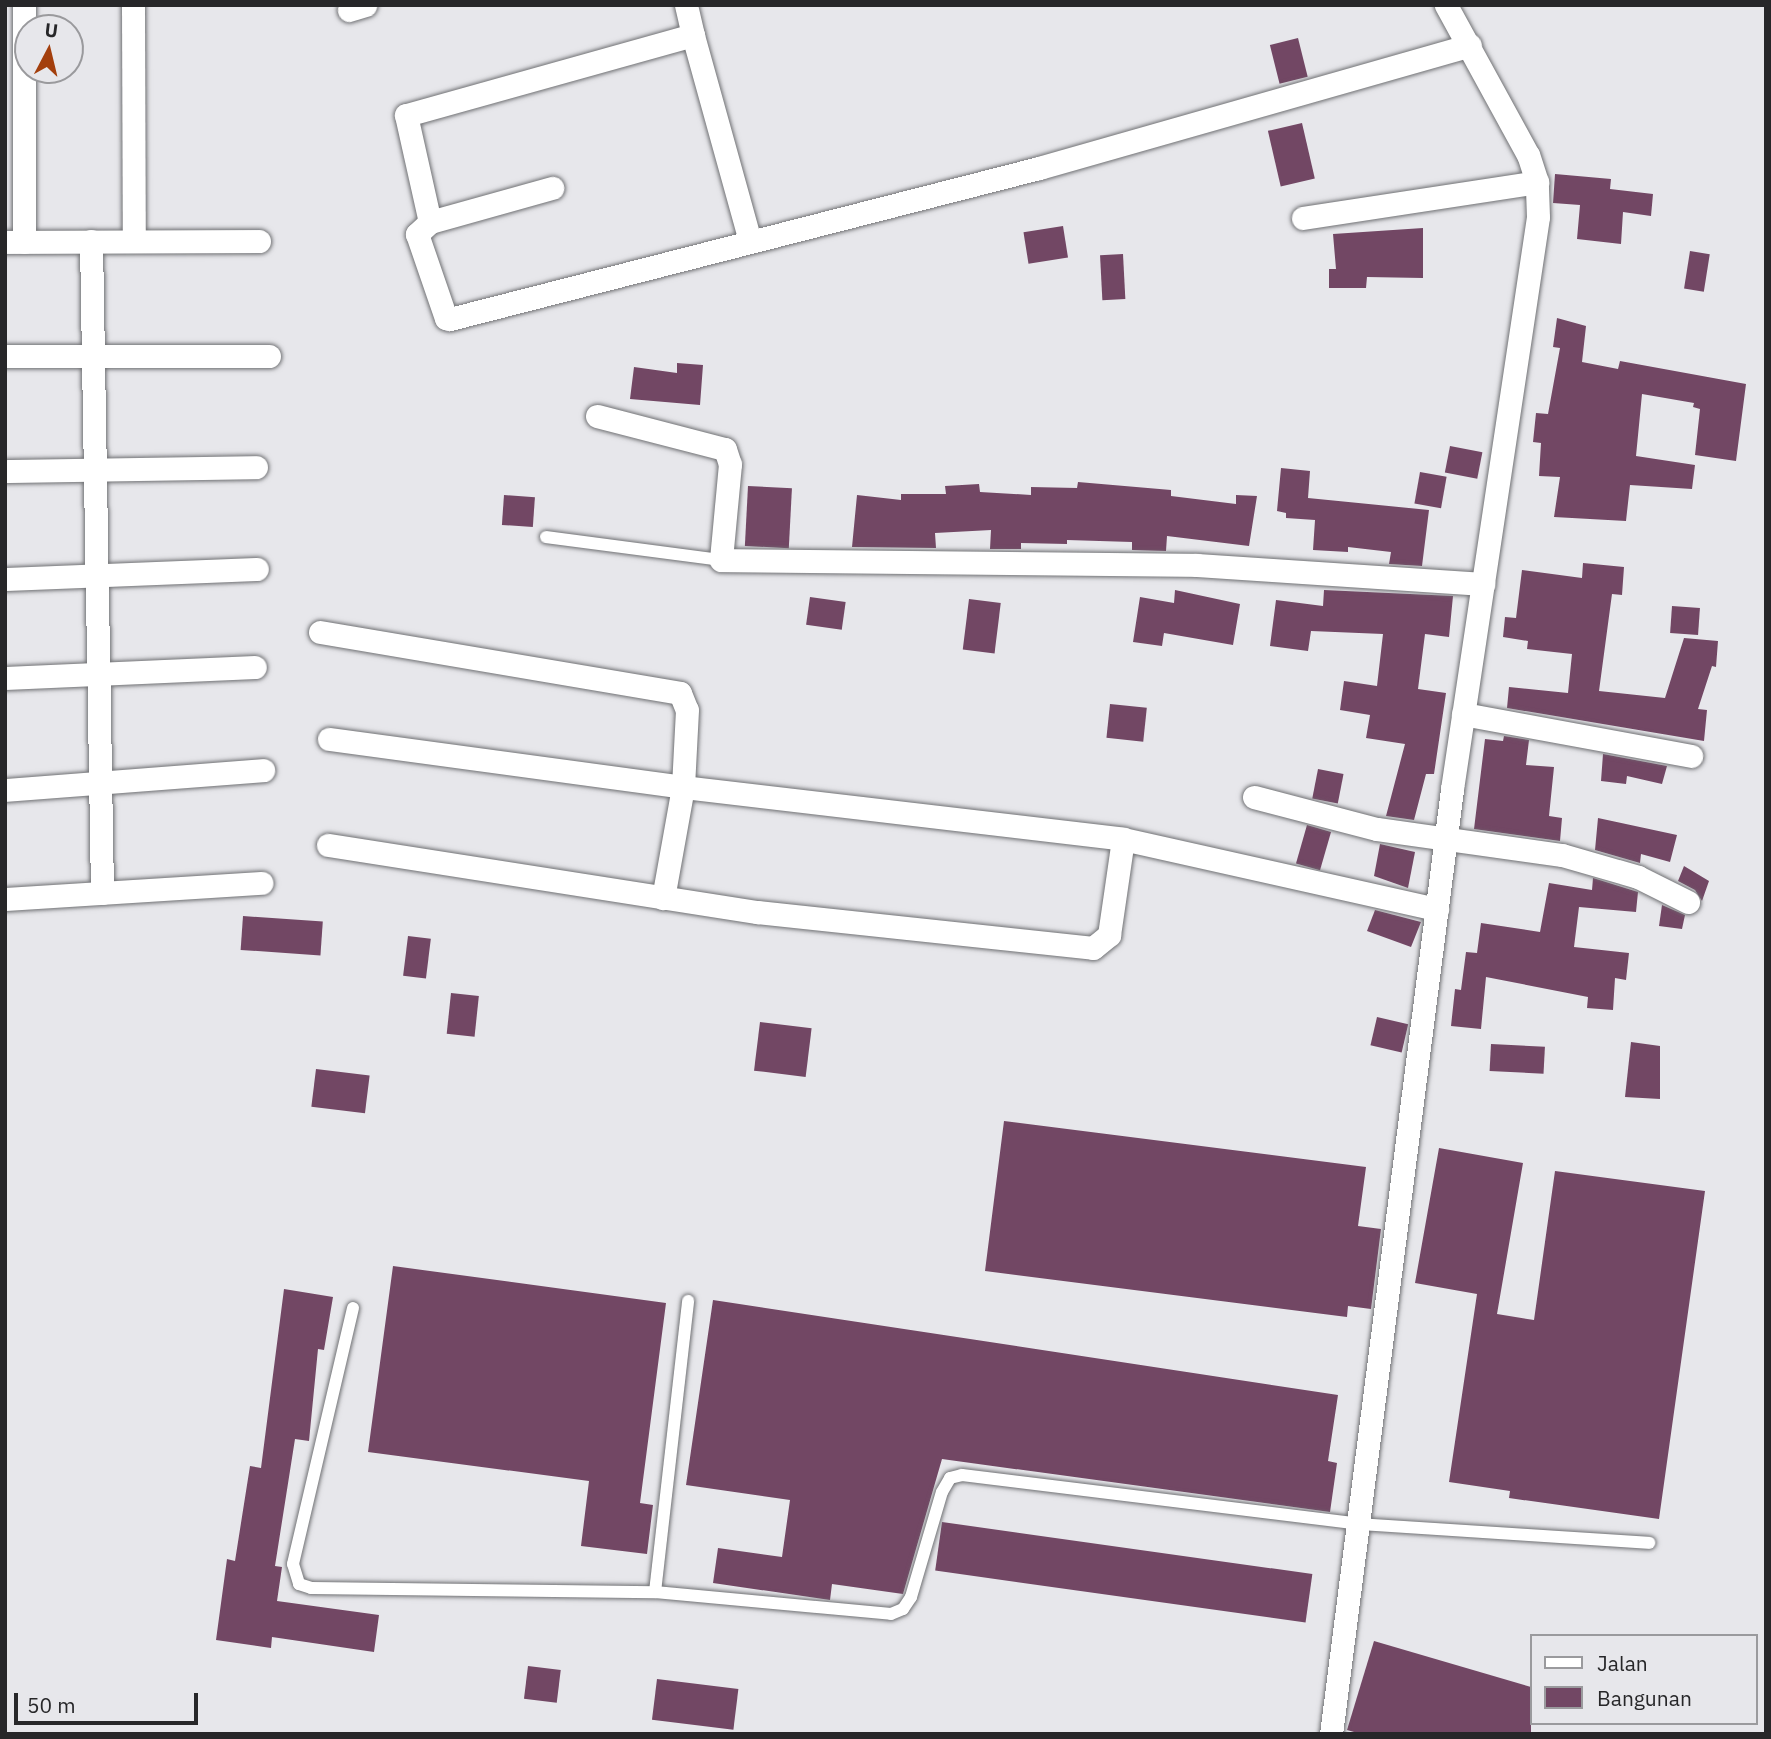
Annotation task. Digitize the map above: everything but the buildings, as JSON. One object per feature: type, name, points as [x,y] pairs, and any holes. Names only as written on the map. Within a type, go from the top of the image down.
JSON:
[{"type":"street","points":[[24,5],[15,242],[259,240]]},
{"type":"street","points":[[133,5],[134,241]]},
{"type":"street","points":[[686,5],[750,241]]},
{"type":"street","points":[[1331,1734],[1463,714],[1538,217],[1537,182],[1470,45],[1446,5]]},
{"type":"street","points":[[430,222],[406,114],[693,35]]},
{"type":"street","points":[[552,188],[430,222],[417,232],[446,318],[1039,168],[1470,45]]},
{"type":"street","points":[[1303,218],[1537,182]]},
{"type":"street","points":[[92,241],[102,893]]},
{"type":"street","points":[[5,356],[269,356]]},
{"type":"street","points":[[597,416],[724,449],[730,464],[721,560],[1197,565],[1483,584]]},
{"type":"street","points":[[5,471],[256,467]]},
{"type":"street","points":[[5,579],[257,569]]},
{"type":"street","points":[[320,632],[671,688],[686,700],[687,710],[682,788],[663,898]]},
{"type":"street","points":[[5,678],[255,667]]},
{"type":"street","points":[[1463,714],[1690,756]]},
{"type":"street","points":[[329,739],[682,788],[1123,839],[1437,909]]},
{"type":"street","points":[[5,790],[101,785],[263,770]]},
{"type":"street","points":[[1254,797],[1377,829],[1562,855],[1608,866],[1688,902]]},
{"type":"street","points":[[328,845],[757,912],[1093,948],[1109,935],[1123,839]]},
{"type":"street","points":[[5,900],[262,883]]},
{"type":"lane","points":[[546,537],[721,560]]},
{"type":"lane","points":[[655,1592],[688,1301]]},
{"type":"lane","points":[[353,1308],[293,1564],[299,1584],[311,1588],[655,1592],[891,1614],[903,1609],[911,1597],[942,1492],[950,1478],[962,1475],[1359,1524],[1649,1543]]}]
